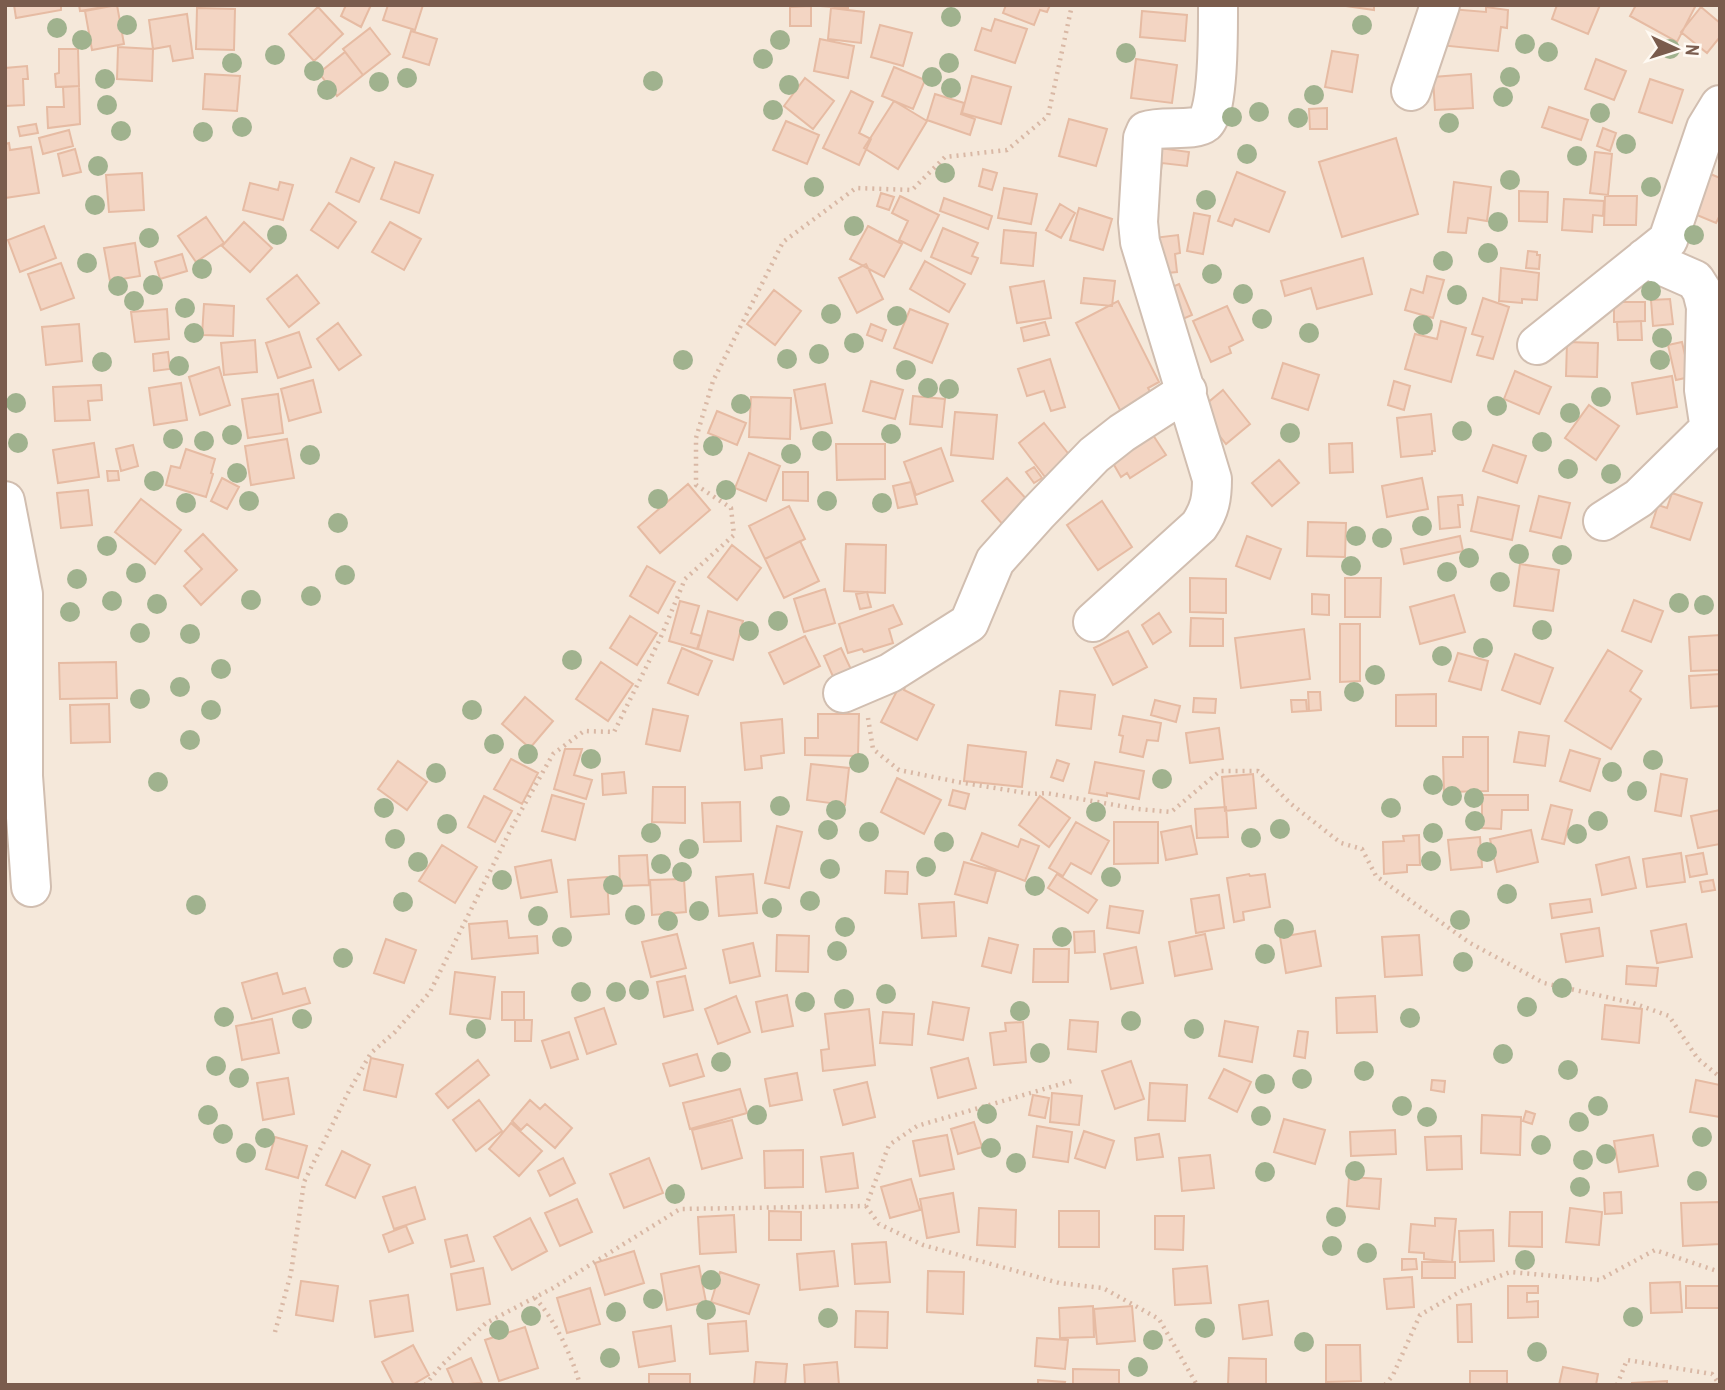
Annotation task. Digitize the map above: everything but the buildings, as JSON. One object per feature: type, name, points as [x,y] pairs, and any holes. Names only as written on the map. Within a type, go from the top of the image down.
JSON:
[{"type":"street","points":[[1093,622],[1199,526],[1209,513],[1212,499],[1212,479],[1140,242],[1138,222],[1143,138],[1146,131],[1154,128],[1198,126],[1205,123],[1211,114],[1219,5]]},
{"type":"street","points":[[1411,91],[1440,5]]},
{"type":"street","points":[[1537,345],[1668,240],[1706,128],[1720,105]]},
{"type":"street","points":[[1603,521],[1639,498],[1710,429],[1704,390],[1706,307],[1702,291],[1695,280],[1645,258]]},
{"type":"street","points":[[843,693],[890,673],[969,623],[995,561],[1037,514],[1094,455],[1122,433],[1187,391]]},
{"type":"street","points":[[5,501],[23,594],[23,776],[32,887]]},
{"type":"path","points":[[275,1332],[292,1273],[304,1182],[371,1053],[395,1032],[430,992],[513,825],[553,754],[584,731],[614,732],[660,639],[685,579],[734,535],[732,508],[696,485],[696,438],[713,381],[783,242],[856,188],[912,190],[944,157],[1007,150],[1048,116],[1072,5]]},
{"type":"path","points":[[843,693],[867,716],[873,749],[899,770],[958,782],[1171,812],[1220,771],[1258,771],[1291,804],[1341,843],[1362,849],[1376,876],[1470,943],[1544,983],[1633,1003],[1669,1016],[1698,1059],[1720,1076]]},
{"type":"path","points":[[866,1206],[889,1145],[916,1126],[1075,1080]]},
{"type":"path","points":[[425,1385],[486,1323],[535,1298],[680,1209],[866,1206]]},
{"type":"path","points":[[866,1206],[879,1224],[923,1245],[1059,1283],[1103,1288],[1159,1319],[1196,1385]]},
{"type":"path","points":[[1385,1385],[1393,1376],[1420,1315],[1461,1291],[1510,1272],[1598,1280],[1655,1250],[1720,1272]]},
{"type":"path","points":[[535,1298],[547,1310],[580,1385]]},
{"type":"path","points":[[1617,1385],[1628,1360],[1712,1374],[1720,1385]]},
{"type":"shaded area","points":[[5,5],[1720,5],[1720,1385],[5,1385]]}]
